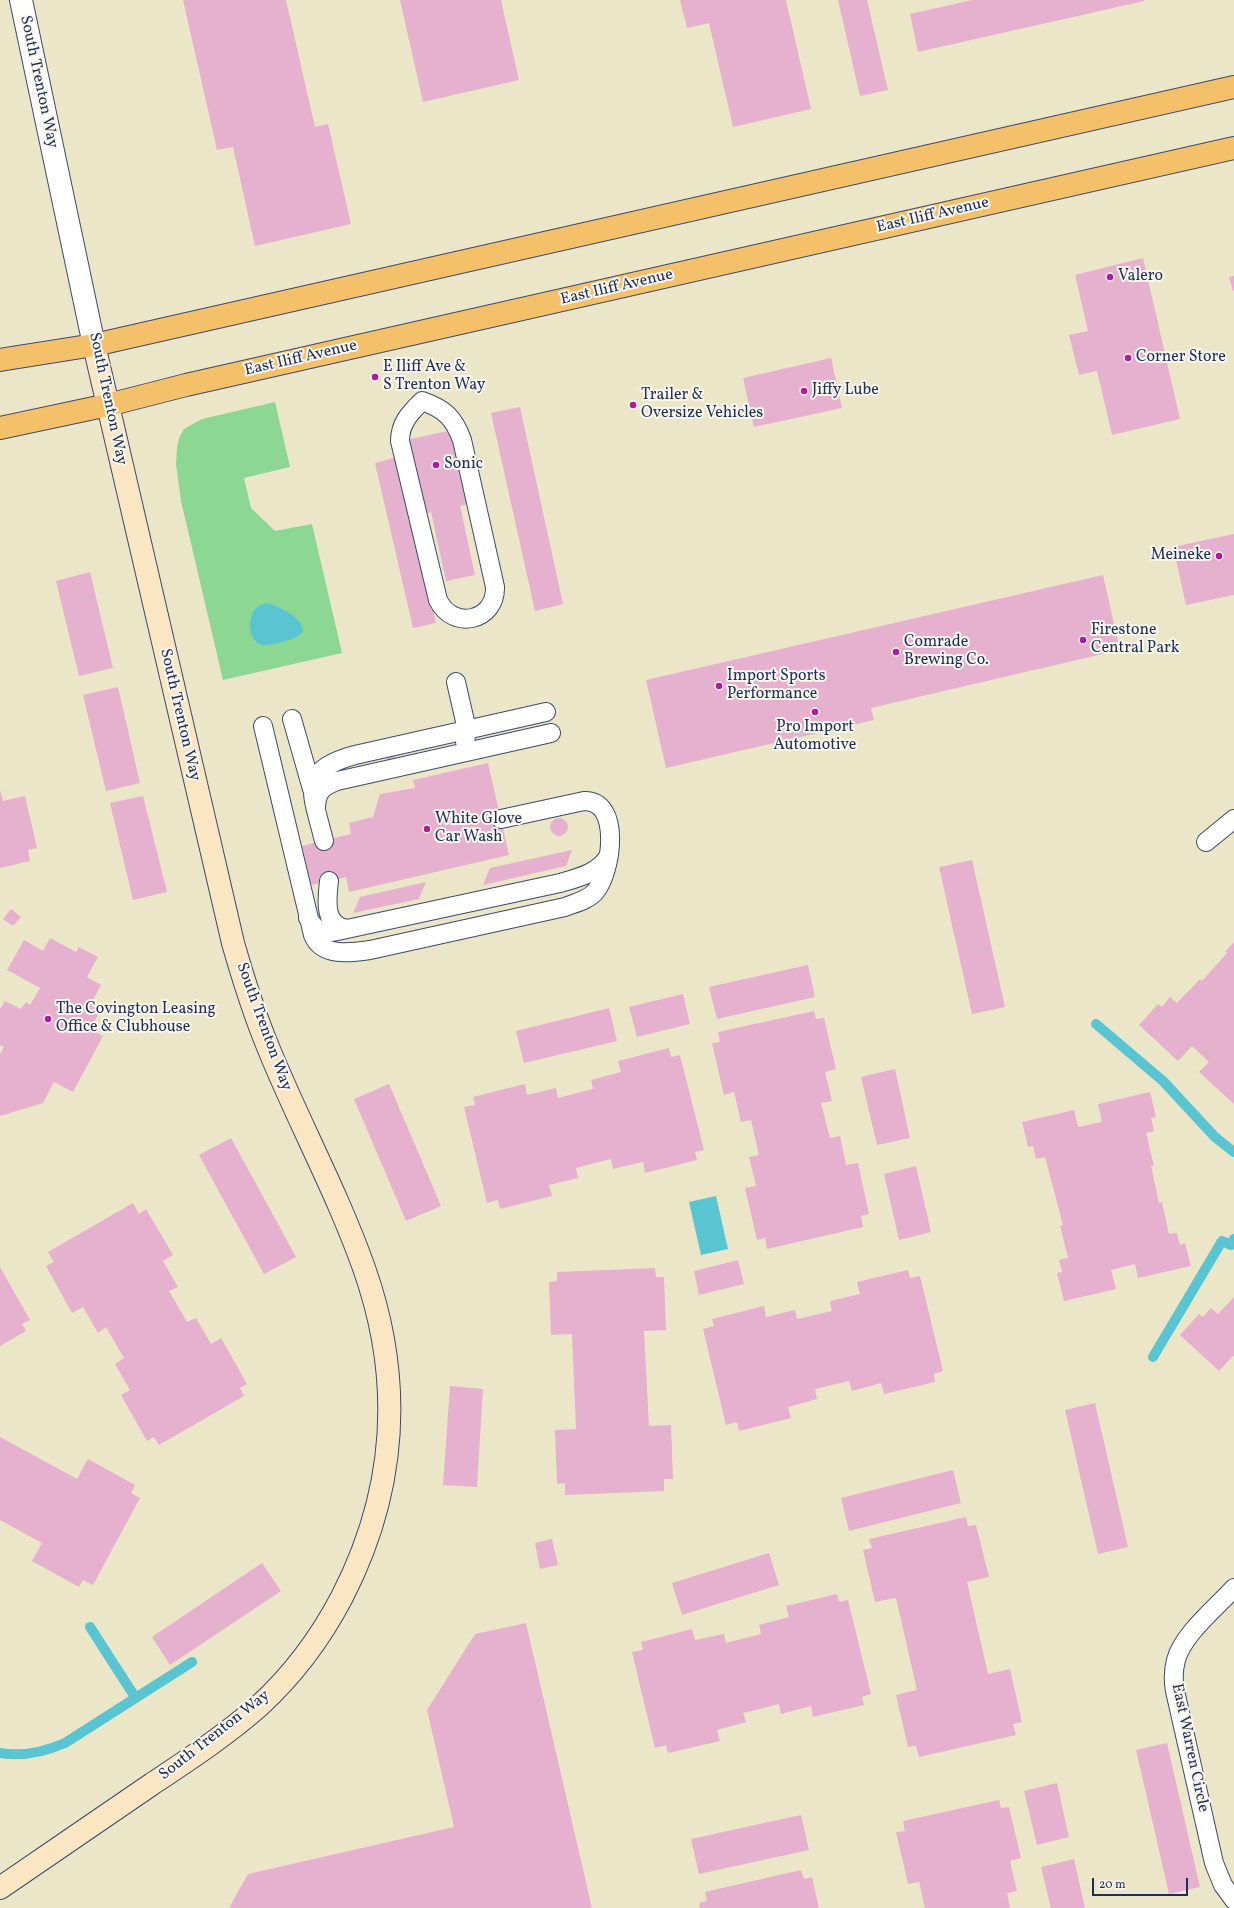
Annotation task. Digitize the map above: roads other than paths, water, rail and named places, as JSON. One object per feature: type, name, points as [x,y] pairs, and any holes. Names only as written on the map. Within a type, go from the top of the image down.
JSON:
[{"type":"main road","points":[[0,360],[94,345],[1234,87]]},
{"type":"main road","name":"East Iliff Avenue","points":[[0,428],[108,405],[186,385],[1234,148]]},
{"type":"street","name":"South Trenton Way","points":[[0,1888],[192,1757],[258,1706],[289,1676],[310,1650],[329,1620],[347,1586],[366,1544],[383,1485],[389,1434],[389,1393],[384,1345],[369,1284],[343,1215],[268,1047],[244,982],[233,943],[94,345],[21,0]]},
{"type":"lane","points":[[422,401],[433,405],[450,416],[459,432],[494,576],[495,595],[488,610],[478,616],[460,618],[449,615],[442,608],[434,585],[400,441],[400,431],[404,421],[422,401]]},
{"type":"lane","points":[[444,757],[462,747],[465,742],[467,730],[456,682]]},
{"type":"lane","points":[[312,789],[318,773],[325,766],[344,758],[546,712]]},
{"type":"lane","points":[[292,719],[312,789],[324,841]]},
{"type":"lane","points":[[263,726],[308,918],[316,942],[320,946],[335,951],[347,952],[370,950],[535,914],[579,902],[594,892],[602,879],[610,851],[610,834],[606,817],[601,806],[593,801],[576,802],[501,819]]},
{"type":"lane","points":[[316,807],[318,793],[321,789],[332,783],[551,734]]},
{"type":"lane","points":[[1206,842],[1234,819]]},
{"type":"lane","points":[[308,918],[318,931],[324,933],[560,883],[592,872],[604,863],[610,851]]},
{"type":"lane","points":[[329,881],[328,897],[332,923],[339,928],[347,929]]},
{"type":"lane","name":"East Warren Circle","points":[[1234,1588],[1182,1646],[1176,1660],[1173,1675],[1174,1691],[1214,1862],[1223,1885],[1234,1900]]},
{"type":"water","points":[[268,603],[285,610],[295,617],[302,626],[303,632],[291,639],[271,644],[262,645],[257,642],[253,637],[251,630],[251,616],[260,605]]},
{"type":"water","points":[[716,1196],[728,1249],[701,1255],[689,1202]]},
{"type":"waterway","points":[[1096,1024],[1163,1081],[1215,1137],[1234,1152]]},
{"type":"waterway","points":[[1153,1357],[1222,1241],[1231,1245],[1234,1239]]},
{"type":"waterway","points":[[90,1627],[135,1697]]},
{"type":"waterway","points":[[0,1753],[33,1753],[65,1743],[192,1662]]},
{"type":"place","name":"Valero","points":[[1110,277]]},
{"type":"place","name":"Corner Store","points":[[1128,358]]},
{"type":"place","name":"E Iliff Ave & S Trenton Way","points":[[375,377]]},
{"type":"place","name":"Jiffy Lube","points":[[804,391]]},
{"type":"place","name":"Trailer & Oversize Vehicles","points":[[633,405]]},
{"type":"place","name":"Sonic","points":[[436,465]]},
{"type":"place","name":"Meineke","points":[[1219,556]]},
{"type":"place","name":"Firestone Central Park","points":[[1083,640]]},
{"type":"place","name":"Comrade Brewing Co.","points":[[896,652]]},
{"type":"place","name":"Import Sports Performance","points":[[719,686]]},
{"type":"place","name":"Pro Import Automotive","points":[[815,712]]},
{"type":"place","name":"White Glove Car Wash","points":[[427,829]]},
{"type":"place","name":"The Covington Leasing Office & Clubhouse","points":[[48,1019]]}]
